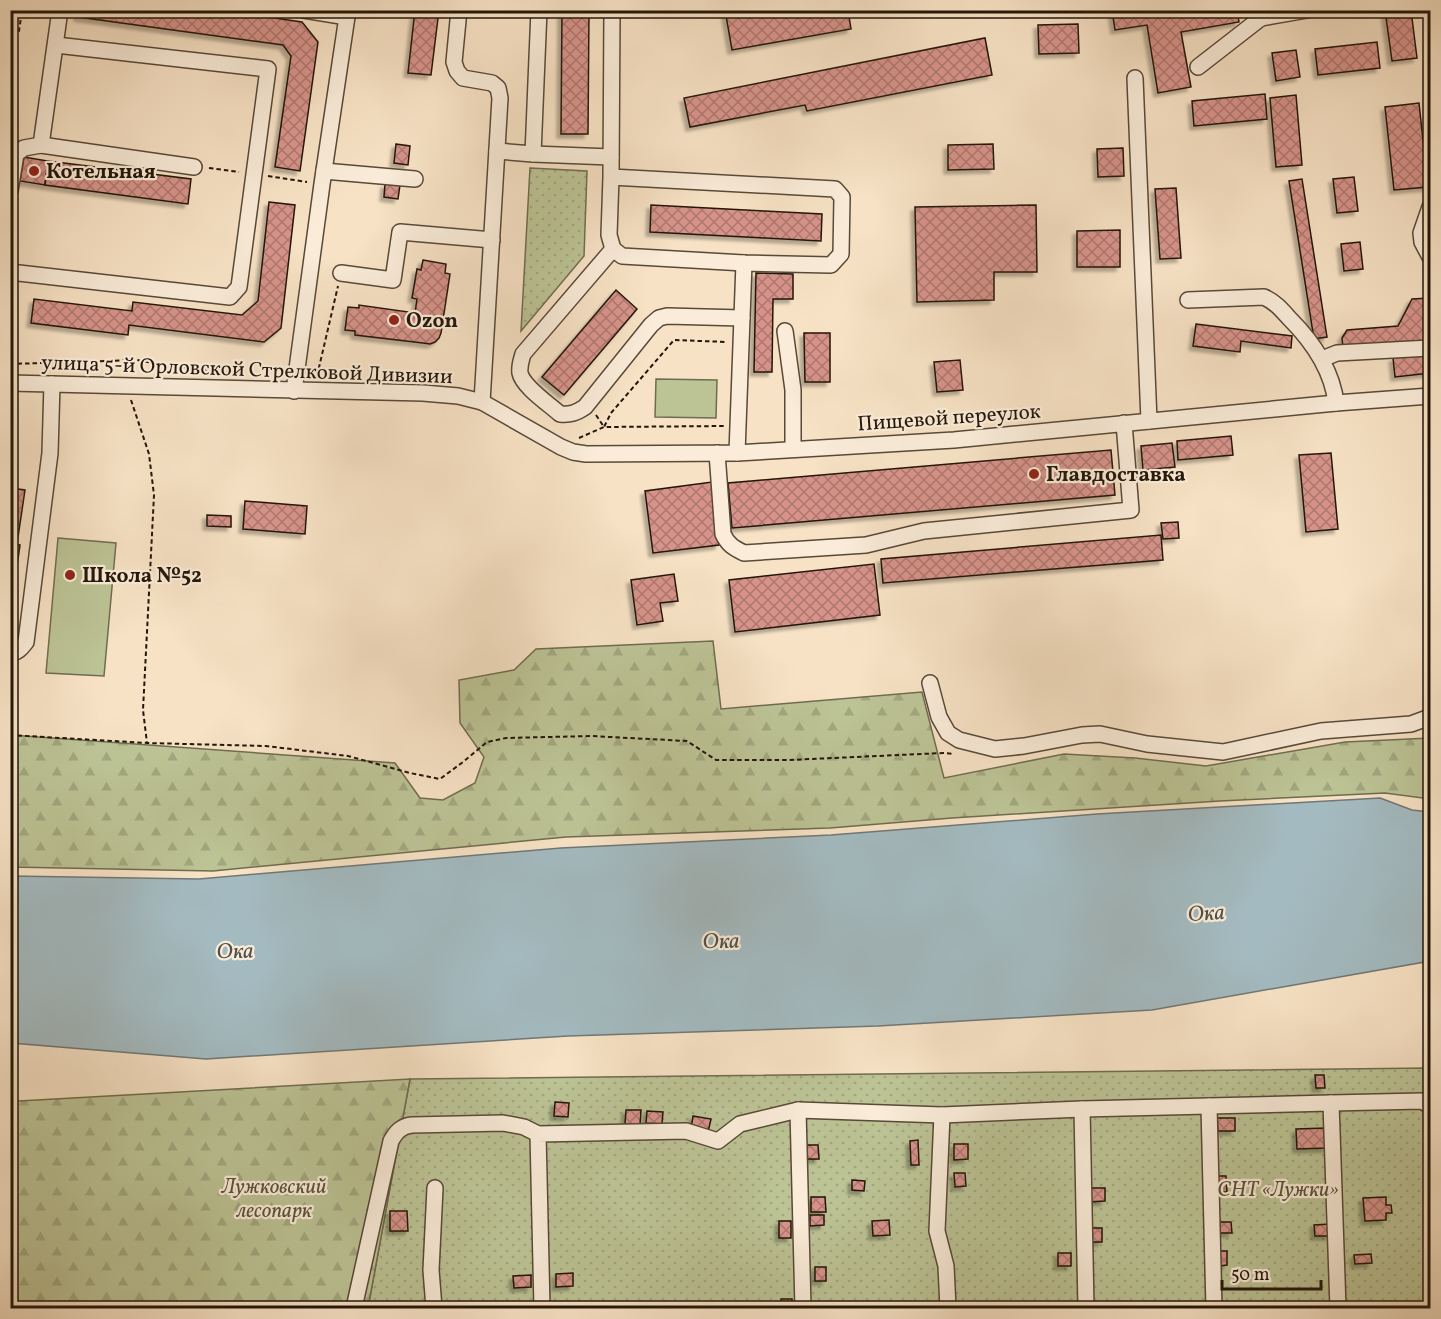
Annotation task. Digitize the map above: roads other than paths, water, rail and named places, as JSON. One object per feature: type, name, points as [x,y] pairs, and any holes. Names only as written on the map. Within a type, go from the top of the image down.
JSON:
[{"type":"street","points":[[41,145],[60,10]]},
{"type":"street","points":[[294,391],[348,14],[304,10]]},
{"type":"street","points":[[459,10],[454,62],[457,71],[463,78],[492,83],[498,88],[500,98],[482,402]]},
{"type":"street","points":[[532,154],[539,10]]},
{"type":"street","points":[[611,177],[835,189],[842,197],[841,254],[831,265],[622,256],[613,249],[609,235],[612,10]]},
{"type":"street","points":[[1197,67],[1258,14],[1307,10]]},
{"type":"street","points":[[10,272],[230,297],[239,286],[268,69],[56,45]]},
{"type":"street","points":[[1135,78],[1149,421]]},
{"type":"street","points":[[10,191],[13,153],[41,145],[194,167]]},
{"type":"street","points":[[498,151],[611,157]]},
{"type":"street","points":[[324,171],[415,179]]},
{"type":"street","points":[[1431,207],[1421,233],[1422,242],[1431,257]]},
{"type":"street","points":[[341,273],[393,280],[400,232],[492,240]]},
{"type":"street","points":[[613,249],[523,354],[519,365],[520,375],[524,382],[560,414],[575,413],[585,407],[659,318],[666,316],[742,318]]},
{"type":"street","points":[[737,453],[744,263]]},
{"type":"street","points":[[1188,300],[1264,297],[1273,301],[1316,348],[1332,385],[1336,403]]},
{"type":"street","points":[[785,331],[793,390],[793,449]]},
{"type":"street","points":[[1322,359],[1337,353],[1431,348]]},
{"type":"street","name":"улица 5-й Орловской Стрелковой Дивизии","points":[[10,383],[423,393],[458,396],[482,402]]},
{"type":"street","points":[[10,653],[21,649],[26,642],[51,453],[52,384]]},
{"type":"street","name":"Пищевой переулок","points":[[482,402],[561,447],[586,454],[737,453],[954,440],[1431,396]]},
{"type":"street","points":[[717,453],[723,534],[733,548],[744,553],[855,546],[924,531],[1131,510],[1124,423]]},
{"type":"street","points":[[930,683],[939,717],[948,734],[959,740],[995,749],[1100,734],[1147,744],[1223,752],[1322,731],[1411,724],[1431,717]]},
{"type":"street","points":[[354,1308],[391,1141],[396,1131],[406,1125],[503,1124],[524,1127],[538,1134],[686,1131],[718,1141],[740,1124],[798,1110],[942,1115],[1330,1102],[1422,1101],[1431,1106]]},
{"type":"street","points":[[1330,1102],[1338,1308]]},
{"type":"street","points":[[1209,1106],[1214,1308]]},
{"type":"street","points":[[1082,1109],[1086,1308]]},
{"type":"street","points":[[798,1110],[803,1308]]},
{"type":"street","points":[[942,1115],[937,1231],[946,1266],[948,1308]]},
{"type":"street","points":[[538,1134],[542,1308]]},
{"type":"street","points":[[434,1308],[431,1270],[435,1188]]},
{"type":"water","name":"Ока","points":[[1380,798],[1412,810],[1430,812],[1430,961],[1152,1010],[878,1026],[568,1036],[206,1059],[11,1043],[11,876],[199,879],[561,848],[831,835],[1097,814]]},
{"type":"place","name":"Котельная","points":[[34,171]]},
{"type":"place","name":"Ozon","points":[[394,320]]},
{"type":"place","name":"Главдоставка","points":[[1034,474]]},
{"type":"place","name":"Школа №52","points":[[70,575]]},
{"type":"park label","name":"СНТ «Лужки»","points":[[1278,1189]]},
{"type":"park label","name":"Лужковский лесопарк","points":[[274,1198]]}]
